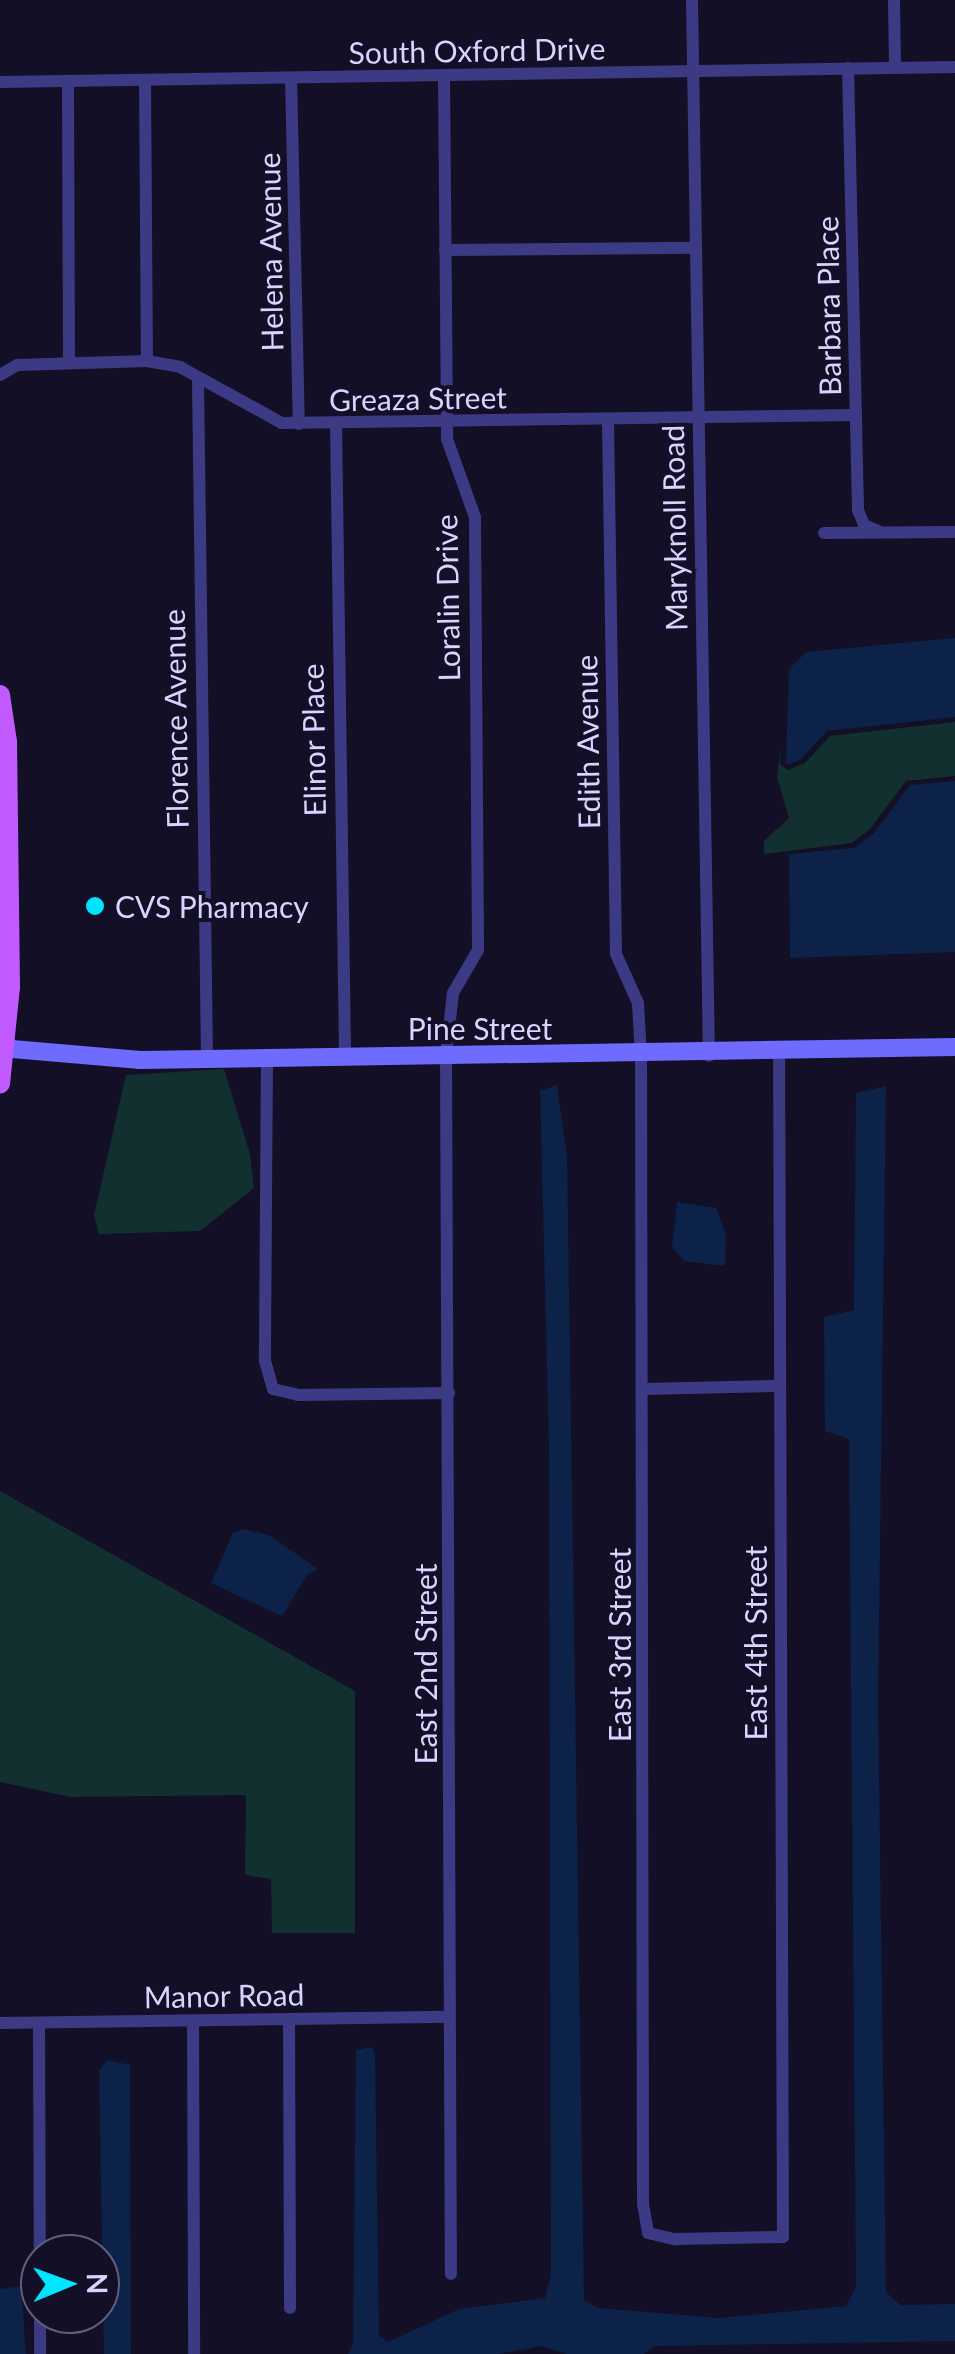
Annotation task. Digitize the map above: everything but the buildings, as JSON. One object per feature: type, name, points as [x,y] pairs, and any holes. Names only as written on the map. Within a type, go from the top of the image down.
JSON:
[{"type":"main road","points":[[0,695],[6,742],[0,1084]]},
{"type":"main road","name":"Pine Street","points":[[3,1048],[90,1059],[446,1054],[709,1056],[779,1050],[955,1047]]},
{"type":"street","name":"Maryknoll Road","points":[[692,0],[709,1056]]},
{"type":"street","points":[[894,0],[895,67]]},
{"type":"street","name":"South Oxford Drive","points":[[0,82],[955,67]]},
{"type":"street","name":"Barbara Place","points":[[848,68],[858,510],[864,525],[878,531]]},
{"type":"street","name":"Helena Avenue","points":[[292,78],[299,424]]},
{"type":"street","name":"Loralin Drive","points":[[444,78],[447,423],[450,456],[475,516],[478,950],[453,993],[446,1054]]},
{"type":"street","points":[[68,81],[69,362]]},
{"type":"street","points":[[145,81],[147,361]]},
{"type":"street","points":[[445,250],[694,248]]},
{"type":"street","name":"Greaza Street","points":[[0,376],[17,365],[147,361],[180,367],[266,420],[299,424],[856,415]]},
{"type":"street","name":"Florence Avenue","points":[[198,380],[207,1058]]},
{"type":"street","name":"Edith Avenue","points":[[608,421],[616,954],[638,1003],[641,1056]]},
{"type":"street","name":"Elinor Place","points":[[336,424],[345,1056]]},
{"type":"street","points":[[824,534],[955,532]]},
{"type":"street","name":"East 4th Street","points":[[648,2233],[675,2239],[783,2236],[779,1050]]},
{"type":"street","name":"East 2nd Street","points":[[446,1054],[451,2274]]},
{"type":"street","name":"East 3rd Street","points":[[641,1056],[642,2204],[648,2233]]},
{"type":"street","points":[[267,1057],[265,1361],[274,1389],[298,1395],[450,1392]]},
{"type":"street","points":[[644,1389],[778,1386]]},
{"type":"street","name":"Manor Road","points":[[0,2022],[449,2017]]},
{"type":"street","points":[[289,2019],[290,2308]]},
{"type":"street","points":[[193,2020],[194,2354]]},
{"type":"street","points":[[39,2023],[40,2354]]},
{"type":"green space","points":[[955,722],[955,776],[906,781],[870,829],[852,843],[764,854],[764,841],[789,818],[777,777],[781,746],[780,764],[788,770],[805,763],[830,736]]},
{"type":"green space","points":[[224,1069],[250,1154],[254,1188],[200,1231],[99,1234],[94,1215],[126,1075]]},
{"type":"green space","points":[[0,1491],[355,1691],[355,1933],[272,1933],[271,1879],[245,1875],[246,1795],[71,1797],[0,1782]]},
{"type":"water","points":[[955,638],[955,717],[827,731],[800,760],[786,765],[789,669],[806,652]]},
{"type":"water","points":[[955,781],[955,952],[790,958],[789,854],[854,848],[874,833],[910,785]]},
{"type":"water","points":[[557,1085],[567,1155],[584,2300],[598,2308],[719,2318],[846,2306],[856,2287],[849,1439],[825,1431],[824,1317],[854,1310],[856,1093],[886,1086],[878,1701],[886,2292],[900,2305],[955,2304],[955,2341],[656,2346],[644,2354],[567,2354],[541,2346],[498,2354],[348,2354],[353,2344],[356,2050],[372,2047],[375,2053],[379,2336],[388,2342],[459,2309],[545,2298],[551,2275],[549,1445],[540,1091]]},
{"type":"water","points":[[677,1202],[716,1208],[726,1234],[725,1266],[684,1261],[672,1247]]},
{"type":"water","points":[[244,1529],[269,1535],[318,1569],[307,1575],[282,1616],[211,1583],[233,1533]]},
{"type":"water","points":[[107,2060],[130,2065],[131,2354],[104,2354],[104,2334],[120,2334],[120,2234],[102,2234],[99,2071]]},
{"type":"water","points":[[20,2286],[20,2334],[25,2334],[26,2354],[0,2354],[0,2289]]},
{"type":"place","name":"CVS Pharmacy","points":[[95,906]]}]
